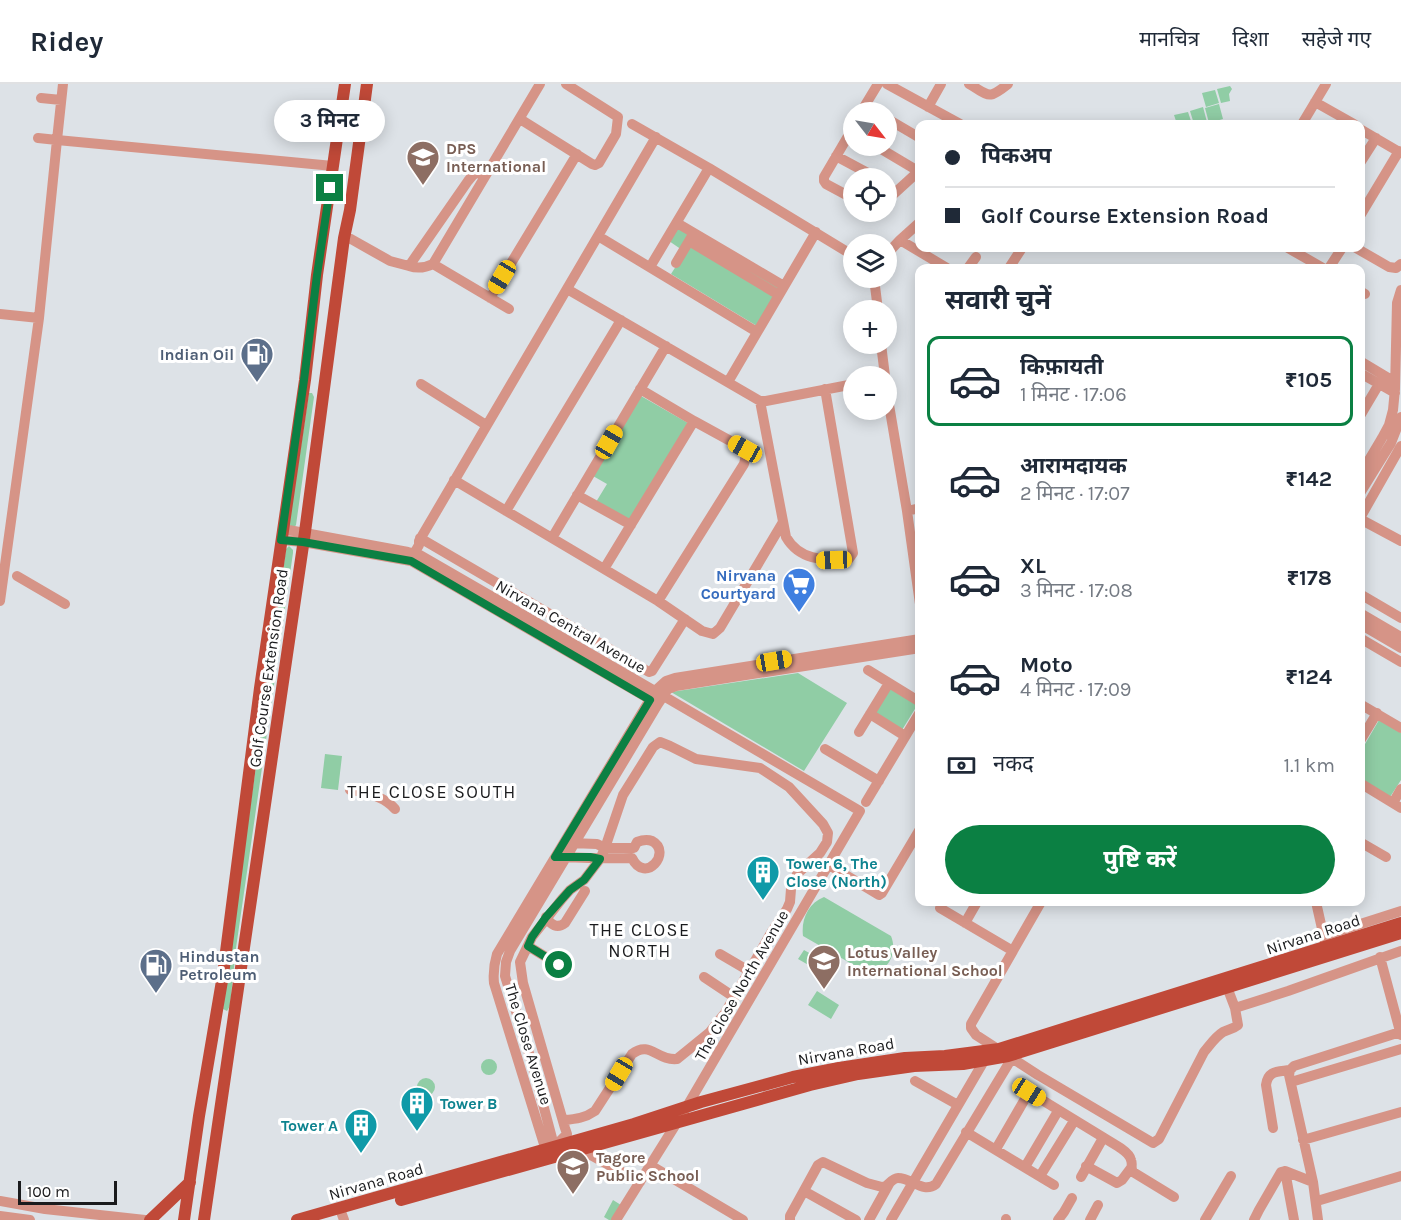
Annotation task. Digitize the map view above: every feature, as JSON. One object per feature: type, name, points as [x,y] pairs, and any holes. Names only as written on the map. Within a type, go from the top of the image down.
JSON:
[{"type":"main road","name":"Golf Course Extension Road","points":[[184,1220],[224,963],[260,688],[345,84]]},
{"type":"main road","name":"Golf Course Extension Road","points":[[204,1220],[304,537],[367,84]]},
{"type":"main road","name":"Nirvana Road","points":[[327,1220],[553,1151],[701,1102],[793,1077],[905,1058],[1006,1054],[1401,923]]},
{"type":"main road","name":"Nirvana Road","points":[[553,1151],[579,1149],[810,1085],[858,1074],[915,1066],[984,1061],[1227,987],[1326,946],[1401,933]]},
{"type":"main road","points":[[215,1020],[233,1022]]},
{"type":"main road","points":[[194,1153],[213,1157]]},
{"type":"main road","points":[[150,1220],[190,1182]]},
{"type":"main road","name":"Nirvana Road","points":[[297,1220],[342,1215]]},
{"type":"street","points":[[0,601],[2,568],[39,318],[63,84]]},
{"type":"street","points":[[344,238],[351,239],[390,261],[416,268],[433,264],[540,84]]},
{"type":"street","points":[[520,119],[595,165],[599,163],[615,137],[618,117],[566,84]]},
{"type":"street","points":[[867,102],[878,84]]},
{"type":"street","points":[[887,84],[952,120]]},
{"type":"street","points":[[928,107],[941,84]]},
{"type":"street","points":[[969,84],[988,95],[994,95],[1008,84]]},
{"type":"street","points":[[1304,120],[1326,84]]},
{"type":"street","points":[[41,98],[61,100]]},
{"type":"street","points":[[1315,102],[1346,120]]},
{"type":"street","points":[[632,124],[843,248]]},
{"type":"street","points":[[897,124],[915,135]]},
{"type":"street","points":[[1365,132],[1400,152],[1365,208]]},
{"type":"street","points":[[409,556],[419,545],[454,480],[656,137]]},
{"type":"street","points":[[38,138],[333,166]]},
{"type":"street","points":[[1365,155],[1376,138]]},
{"type":"street","points":[[843,145],[824,177],[824,181],[843,192]]},
{"type":"street","points":[[490,298],[577,154]]},
{"type":"street","points":[[836,156],[858,168]]},
{"type":"street","points":[[894,156],[915,168]]},
{"type":"street","points":[[409,266],[468,180],[473,175],[491,167]]},
{"type":"street","points":[[650,267],[709,168]]},
{"type":"street","points":[[897,190],[915,174]]},
{"type":"street","points":[[677,223],[691,237],[782,291]]},
{"type":"street","points":[[897,243],[915,226]]},
{"type":"street","points":[[728,382],[816,232]]},
{"type":"street","points":[[598,236],[757,332]]},
{"type":"street","points":[[676,263],[691,237]]},
{"type":"street","points":[[900,240],[915,250]]},
{"type":"street","points":[[917,252],[935,264]]},
{"type":"street","points":[[1295,252],[1316,264]]},
{"type":"street","points":[[1305,258],[1309,252]]},
{"type":"street","points":[[1363,252],[1389,267],[1396,268],[1401,264]]},
{"type":"street","points":[[971,264],[976,256]]},
{"type":"street","points":[[433,264],[510,309]]},
{"type":"street","points":[[567,289],[760,401],[843,386]]},
{"type":"street","points":[[1365,487],[1388,457],[1395,388],[1397,303],[1401,290]]},
{"type":"street","points":[[0,314],[39,318]]},
{"type":"street","points":[[506,511],[621,320]]},
{"type":"street","points":[[552,538],[666,346]]},
{"type":"street","points":[[1365,365],[1395,388]]},
{"type":"street","points":[[1365,376],[1379,384],[1395,388]]},
{"type":"street","points":[[421,384],[486,425]]},
{"type":"street","points":[[1365,408],[1379,384]]},
{"type":"street","points":[[640,389],[745,449],[746,455],[744,464],[658,601]]},
{"type":"street","points":[[760,401],[786,537],[791,546],[820,560],[848,560],[853,553],[825,389]]},
{"type":"street","points":[[1365,507],[1388,457],[1401,417]]},
{"type":"street","points":[[892,420],[915,553]]},
{"type":"street","points":[[604,569],[694,421]]},
{"type":"street","points":[[1365,472],[1401,446]]},
{"type":"street","points":[[454,480],[658,601],[702,631],[713,634],[717,632],[783,522]]},
{"type":"street","points":[[577,495],[631,525]]},
{"type":"street","points":[[907,511],[915,509]]},
{"type":"street","points":[[1365,521],[1401,541]]},
{"type":"street","name":"Nirvana Central Avenue","points":[[282,534],[409,556],[656,698],[666,681],[675,678],[915,640]]},
{"type":"street","points":[[420,540],[649,672],[652,671],[685,619]]},
{"type":"street","points":[[16,576],[65,604]]},
{"type":"street","points":[[1365,597],[1401,618]]},
{"type":"street","points":[[1365,616],[1401,637]]},
{"type":"street","points":[[1365,627],[1401,648]]},
{"type":"street","points":[[1365,641],[1401,662]]},
{"type":"street","points":[[656,698],[676,686],[915,649]]},
{"type":"street","points":[[868,670],[915,699]]},
{"type":"street","points":[[859,732],[889,683]]},
{"type":"street","name":"The Close Avenue","points":[[553,1151],[494,984],[493,971],[500,962],[497,954],[516,931],[656,698]]},
{"type":"street","name":"The Close North Avenue","points":[[616,1220],[686,1108],[860,812],[656,698]]},
{"type":"street","points":[[1365,707],[1401,728]]},
{"type":"street","points":[[1365,733],[1377,713]]},
{"type":"street","points":[[870,714],[905,736]]},
{"type":"street","points":[[866,802],[915,720]]},
{"type":"street","points":[[553,1151],[567,1134],[523,983],[520,962],[532,937],[546,917],[570,890],[584,880],[600,859],[622,795],[653,747],[660,742],[696,759],[760,768],[789,787],[824,824],[828,833],[827,842],[820,853],[797,874],[787,909],[725,1013],[709,1033],[677,1059],[659,1055],[648,1049],[638,1049],[632,1054],[595,1111],[579,1119],[564,1120]]},
{"type":"street","points":[[825,749],[879,781]]},
{"type":"street","points":[[1365,786],[1397,806],[1401,789]]},
{"type":"street","points":[[350,790],[367,792],[392,805],[395,809]]},
{"type":"street","points":[[829,865],[879,896],[915,837]]},
{"type":"street","points":[[560,857],[600,859],[633,853],[605,848],[597,844],[569,843]]},
{"type":"street","points":[[1365,845],[1386,857]]},
{"type":"street","points":[[546,917],[552,925],[561,925],[585,891]]},
{"type":"street","points":[[965,923],[975,906]]},
{"type":"street","points":[[1039,906],[971,1024],[973,1032],[1038,1075],[1154,1143],[1159,1139],[1204,1052],[1220,1034],[1233,1029],[1238,1024],[1227,987]]},
{"type":"street","points":[[1317,906],[1326,946],[1401,911]]},
{"type":"street","points":[[940,909],[1012,951]]},
{"type":"street","points":[[528,946],[559,965]]},
{"type":"street","points":[[1235,1008],[1401,951]]},
{"type":"street","points":[[720,954],[749,971]]},
{"type":"street","points":[[1273,1128],[1266,1085],[1271,1074],[1290,1070],[1294,1066],[1400,1033],[1380,957]]},
{"type":"street","points":[[704,977],[734,997]]},
{"type":"street","points":[[1291,1082],[1401,1049]]},
{"type":"street","points":[[790,1220],[790,1216],[818,1165],[823,1162],[882,1187],[899,1178],[924,1188],[936,1185],[1006,1054]]},
{"type":"street","points":[[891,1220],[984,1061]]},
{"type":"street","points":[[1290,1070],[1289,1075],[1317,1201],[1318,1220]]},
{"type":"street","points":[[915,1081],[958,1105]]},
{"type":"street","points":[[996,1149],[1029,1092],[1119,1147],[1132,1160],[1131,1168],[1118,1183],[1086,1166]]},
{"type":"street","points":[[1025,1167],[1058,1111]]},
{"type":"street","points":[[1303,1140],[1401,1112]]},
{"type":"street","points":[[1040,1176],[1074,1121]]},
{"type":"street","points":[[966,1132],[1054,1185]]},
{"type":"street","points":[[1081,1177],[1103,1138]]},
{"type":"street","points":[[579,1149],[640,1182]]},
{"type":"street","points":[[650,1165],[744,1220]]},
{"type":"street","points":[[1131,1168],[1137,1175],[1174,1197]]},
{"type":"street","points":[[1254,1220],[1279,1174],[1285,1171],[1313,1182]]},
{"type":"street","points":[[1285,1171],[1294,1220]]},
{"type":"street","points":[[1205,1220],[1231,1176]]},
{"type":"street","points":[[1317,1201],[1401,1176]]},
{"type":"street","points":[[869,1220],[889,1184]]},
{"type":"street","points":[[804,1191],[856,1220]]},
{"type":"street","points":[[1058,1220],[1072,1198]]},
{"type":"street","points":[[0,1202],[145,1220]]},
{"type":"street","points":[[1090,1220],[1098,1205]]},
{"type":"street","points":[[0,1216],[30,1220]]},
{"type":"green space","points":[[1230,86],[1232,89],[1229,94],[1230,101],[1221,103],[1217,89]]},
{"type":"green space","points":[[1215,90],[1219,103],[1206,107],[1202,93]]},
{"type":"green space","points":[[1219,104],[1223,119],[1208,120],[1205,108]]},
{"type":"green space","points":[[1203,107],[1206,120],[1193,120],[1190,111]]},
{"type":"green space","points":[[1188,112],[1191,120],[1176,120],[1174,115]]},
{"type":"green space","points":[[678,226],[779,287],[757,326],[671,274],[685,252],[669,241]]},
{"type":"green space","points":[[309,393],[312,393],[314,397],[296,525],[293,529],[289,524]]},
{"type":"green space","points":[[641,396],[688,423],[630,521],[596,502],[607,484],[593,476]]},
{"type":"green space","points":[[289,546],[293,553],[236,948],[230,1006],[227,1011],[223,1009],[232,929],[286,549]]},
{"type":"green space","points":[[798,673],[847,703],[804,771],[671,692]]},
{"type":"green space","points":[[891,687],[915,702],[915,709],[902,730],[875,713]]},
{"type":"green space","points":[[1379,720],[1401,733],[1401,780],[1390,797],[1365,781],[1365,744]]},
{"type":"green space","points":[[325,754],[342,756],[338,790],[321,788]]},
{"type":"green space","points":[[824,897],[891,936],[892,955],[882,970],[871,975],[803,936],[803,924],[807,913],[814,903]]},
{"type":"green space","points":[[804,950],[825,962],[819,971],[798,959]]},
{"type":"green space","points":[[817,991],[839,1005],[831,1019],[808,1005]]},
{"type":"green space","points":[[486,1059],[492,1059],[497,1067],[495,1073],[486,1075],[481,1070],[481,1064]]},
{"type":"green space","points":[[426,1078],[432,1081],[435,1087],[432,1093],[426,1096],[420,1093],[417,1087],[420,1081]]},
{"type":"green space","points":[[613,1200],[621,1205],[612,1220],[609,1220],[604,1217]]},
{"type":"place","name":"DPS International","points":[[423,186]]},
{"type":"place","name":"Indian Oil","points":[[257,383]]},
{"type":"place","name":"Nirvana Courtyard","points":[[799,613]]},
{"type":"place","name":"Tower 6, The Close (North)","points":[[763,901]]},
{"type":"place","name":"Lotus Valley International School","points":[[824,990]]},
{"type":"place","name":"Hindustan Petroleum","points":[[156,994]]},
{"type":"place","name":"Tower B","points":[[417,1132]]},
{"type":"place","name":"Tower A","points":[[361,1154]]},
{"type":"place","name":"Tagore Public School","points":[[573,1195]]},
{"type":"district","name":"THE CLOSE SOUTH","points":[[432,792]]},
{"type":"district","name":"THE CLOSE NORTH","points":[[640,940]]},
{"type":"route","points":[[330,188],[281,540],[411,561],[650,700],[555,857],[600,859],[584,880],[570,890],[546,917],[528,946],[559,965]]}]
